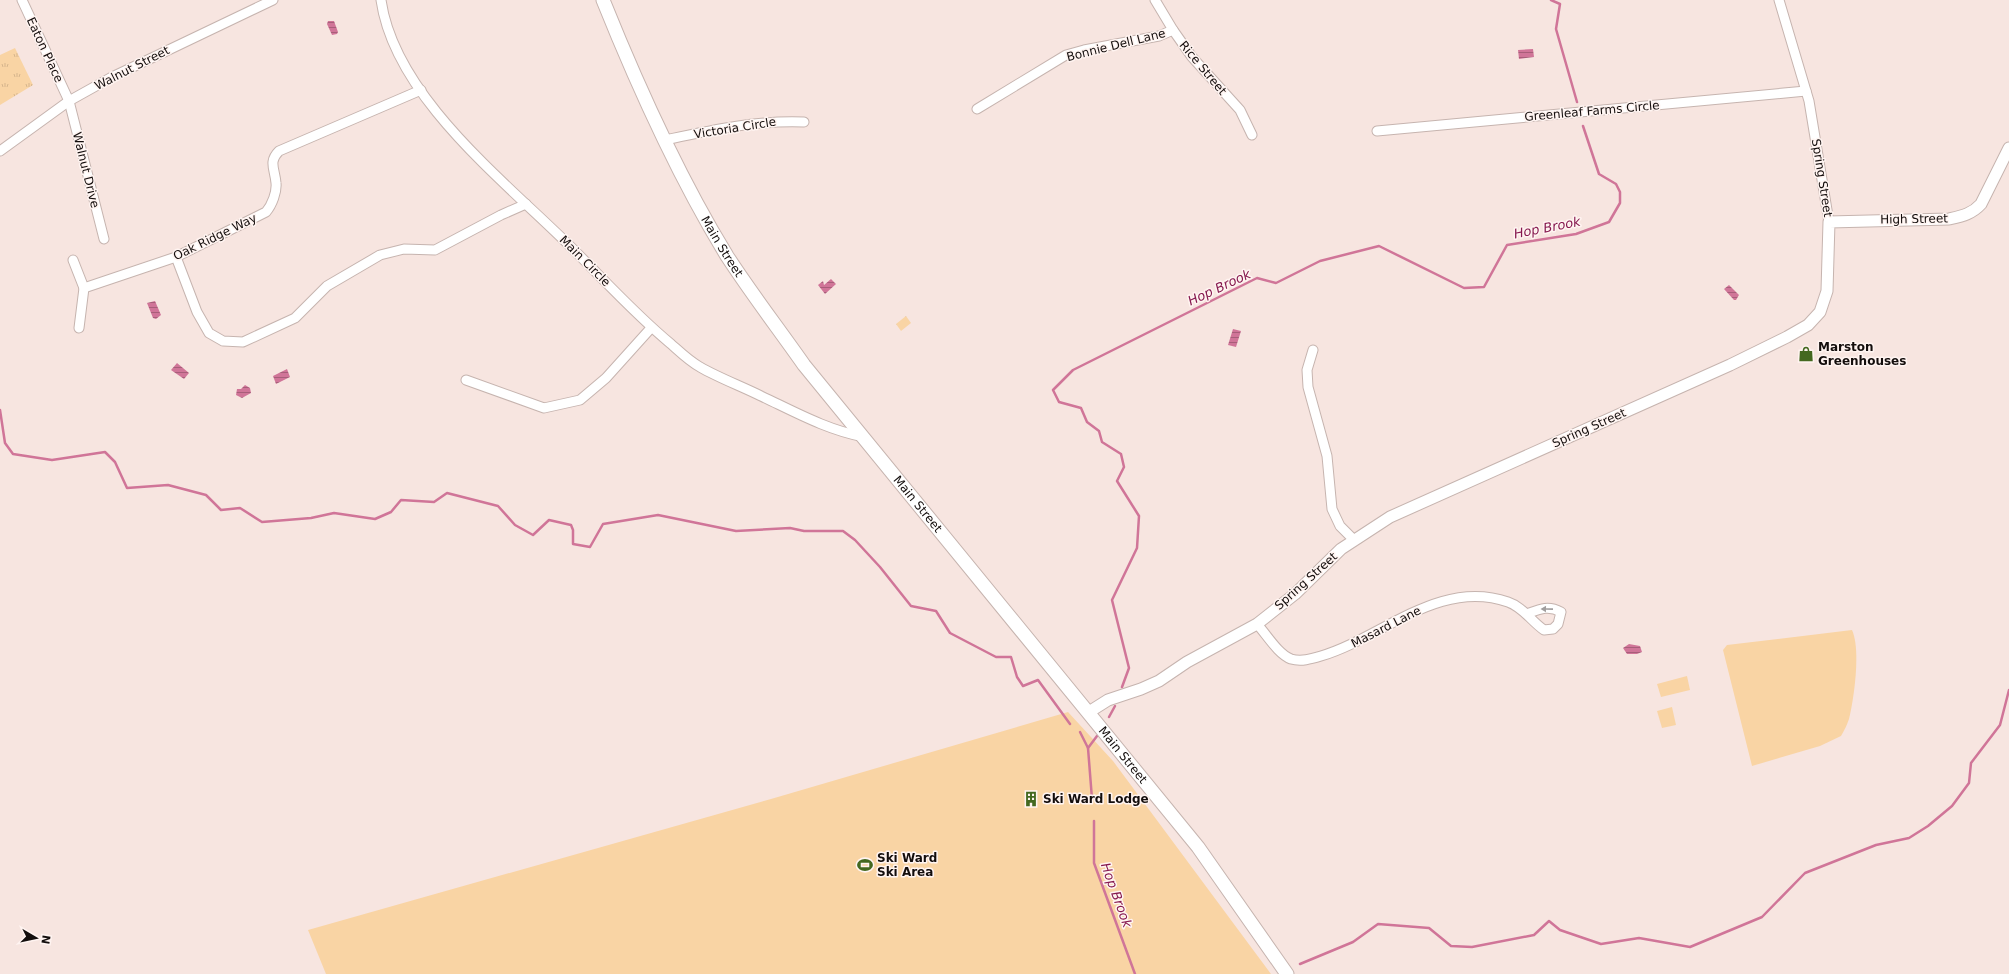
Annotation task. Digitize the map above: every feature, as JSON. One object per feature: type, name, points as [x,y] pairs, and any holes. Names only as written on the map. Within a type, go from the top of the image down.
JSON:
[{"type":"main road","name":"Main Street","points":[[603,0],[665,140],[728,257],[772,322],[804,364],[1198,847],[1287,974]]},
{"type":"street","name":"Eaton Place","points":[[22,0],[69,101]]},
{"type":"street","name":"Walnut Street","points":[[0,151],[69,101],[116,75],[273,0]]},
{"type":"street","name":"Main Circle","points":[[381,0],[387,25],[400,57],[421,90],[474,156],[562,238],[651,328],[700,367],[828,428],[865,437]]},
{"type":"street","name":"Rice Street","points":[[1156,0],[1173,30],[1200,68],[1240,110],[1252,135]]},
{"type":"street","name":"Spring Street","points":[[1089,712],[1108,700],[1141,689],[1159,681],[1187,662],[1257,624],[1295,594],[1341,549],[1390,517],[1736,362],[1787,338],[1808,325],[1820,312],[1827,291],[1829,222],[1806,91],[1779,0]]},
{"type":"street","name":"Bonnie Dell Lane","points":[[977,109],[1066,56],[1084,50],[1162,36],[1173,30]]},
{"type":"street","name":"Oak Ridge Way","points":[[84,288],[176,257],[266,212],[271,206],[276,184],[272,167],[273,160],[279,151],[421,90]]},
{"type":"street","name":"Greenleaf Farms Circle","points":[[1377,131],[1806,91]]},
{"type":"street","name":"Walnut Drive","points":[[69,101],[104,239]]},
{"type":"street","name":"Victoria Circle","points":[[665,140],[747,124],[779,121],[804,122]]},
{"type":"street","name":"High Street","points":[[1829,222],[1949,219],[1964,216],[1976,209],[1981,204],[2009,148]]},
{"type":"street","points":[[176,257],[197,312],[209,333],[223,341],[243,342],[295,318],[326,286],[380,255],[404,249],[435,250],[501,215],[526,204]]},
{"type":"street","points":[[73,260],[84,288],[79,328]]},
{"type":"street","points":[[466,380],[544,408],[580,400],[606,378],[651,328]]},
{"type":"street","points":[[1313,350],[1307,370],[1308,387],[1327,456],[1329,493],[1332,509],[1340,526],[1354,540]]},
{"type":"street","name":"Masard Lane","points":[[1257,624],[1282,653],[1299,661],[1329,654],[1363,639],[1425,607],[1457,598],[1488,597],[1509,602],[1527,614]]},
{"type":"green space","points":[[15,48],[33,85],[0,105],[0,55]]},
{"type":"green space","points":[[906,316],[911,323],[901,331],[896,324]]},
{"type":"green space","points":[[1852,630],[1856,649],[1855,687],[1849,719],[1841,736],[1820,746],[1752,766],[1723,650],[1727,645]]},
{"type":"green space","points":[[1687,676],[1690,690],[1661,697],[1657,684]]},
{"type":"green space","points":[[1672,707],[1676,725],[1662,728],[1657,711]]},
{"type":"green space","name":"Ski Ward Ski Area","points":[[1068,712],[1113,761],[1271,974],[326,974],[308,930],[771,799]]},
{"type":"shaded area","points":[[328,21],[334,21],[338,32],[337,34],[332,35],[327,24]]},
{"type":"shaded area","points":[[1533,49],[1534,57],[1519,59],[1518,50]]},
{"type":"shaded area","points":[[831,279],[836,284],[825,294],[818,285],[823,281],[824,285]]},
{"type":"shaded area","points":[[1729,285],[1739,295],[1736,300],[1734,300],[1724,289]]},
{"type":"shaded area","points":[[155,301],[161,315],[156,319],[153,318],[147,303]]},
{"type":"shaded area","points":[[1233,329],[1241,331],[1236,347],[1228,345]]},
{"type":"shaded area","points":[[177,363],[189,373],[184,379],[171,370]]},
{"type":"shaded area","points":[[287,369],[290,377],[276,384],[273,376]]},
{"type":"shaded area","points":[[245,385],[250,388],[251,393],[242,398],[236,395],[237,389],[241,389]]},
{"type":"shaded area","points":[[1629,644],[1640,646],[1642,652],[1637,654],[1627,654],[1623,648]]},
{"type":"waterway","name":"Hop Brook","points":[[1551,0],[1560,4],[1556,29],[1577,102]]},
{"type":"waterway","name":"Hop Brook","points":[[1122,687],[1129,668],[1112,600],[1137,548],[1139,516],[1117,481],[1124,467],[1121,454],[1102,442],[1099,431],[1087,422],[1081,408],[1059,402],[1053,390],[1073,370],[1257,278],[1276,283],[1320,261],[1379,246],[1464,288],[1484,287],[1507,245],[1576,234],[1609,222],[1620,203],[1620,192],[1616,184],[1599,174],[1583,126]]},
{"type":"waterway","points":[[0,410],[5,443],[13,454],[52,460],[105,452],[115,462],[127,488],[168,485],[206,495],[221,510],[240,508],[262,522],[311,518],[334,513],[375,519],[391,512],[401,500],[434,502],[447,493],[498,506],[515,525],[533,535],[549,520],[571,525],[573,530],[573,544],[590,547],[603,524],[658,515],[736,531],[790,528],[804,531],[843,531],[855,540],[880,567],[911,606],[936,611],[950,633],[996,657],[1011,657],[1017,677],[1023,686],[1038,680],[1070,724]]},
{"type":"waterway","points":[[1300,964],[1353,942],[1378,924],[1429,928],[1451,946],[1472,947],[1534,935],[1549,921],[1560,930],[1601,944],[1639,938],[1690,947],[1762,917],[1805,873],[1876,845],[1909,838],[1928,826],[1952,806],[1969,783],[1971,763],[2000,725],[2009,690]]},
{"type":"waterway","name":"Hop Brook","points":[[1109,717],[1115,706]]},
{"type":"waterway","points":[[1080,732],[1088,748]]},
{"type":"waterway","name":"Hop Brook","points":[[1092,799],[1088,748],[1097,736]]},
{"type":"waterway","name":"Hop Brook","points":[[1094,821],[1094,863],[1135,974]]},
{"type":"place","name":"Marston Greenhouses","points":[[1806,354]]},
{"type":"place","name":"Ski Ward Lodge","points":[[1031,799]]},
{"type":"place","name":"Ski Ward Ski Area","points":[[865,865]]}]
